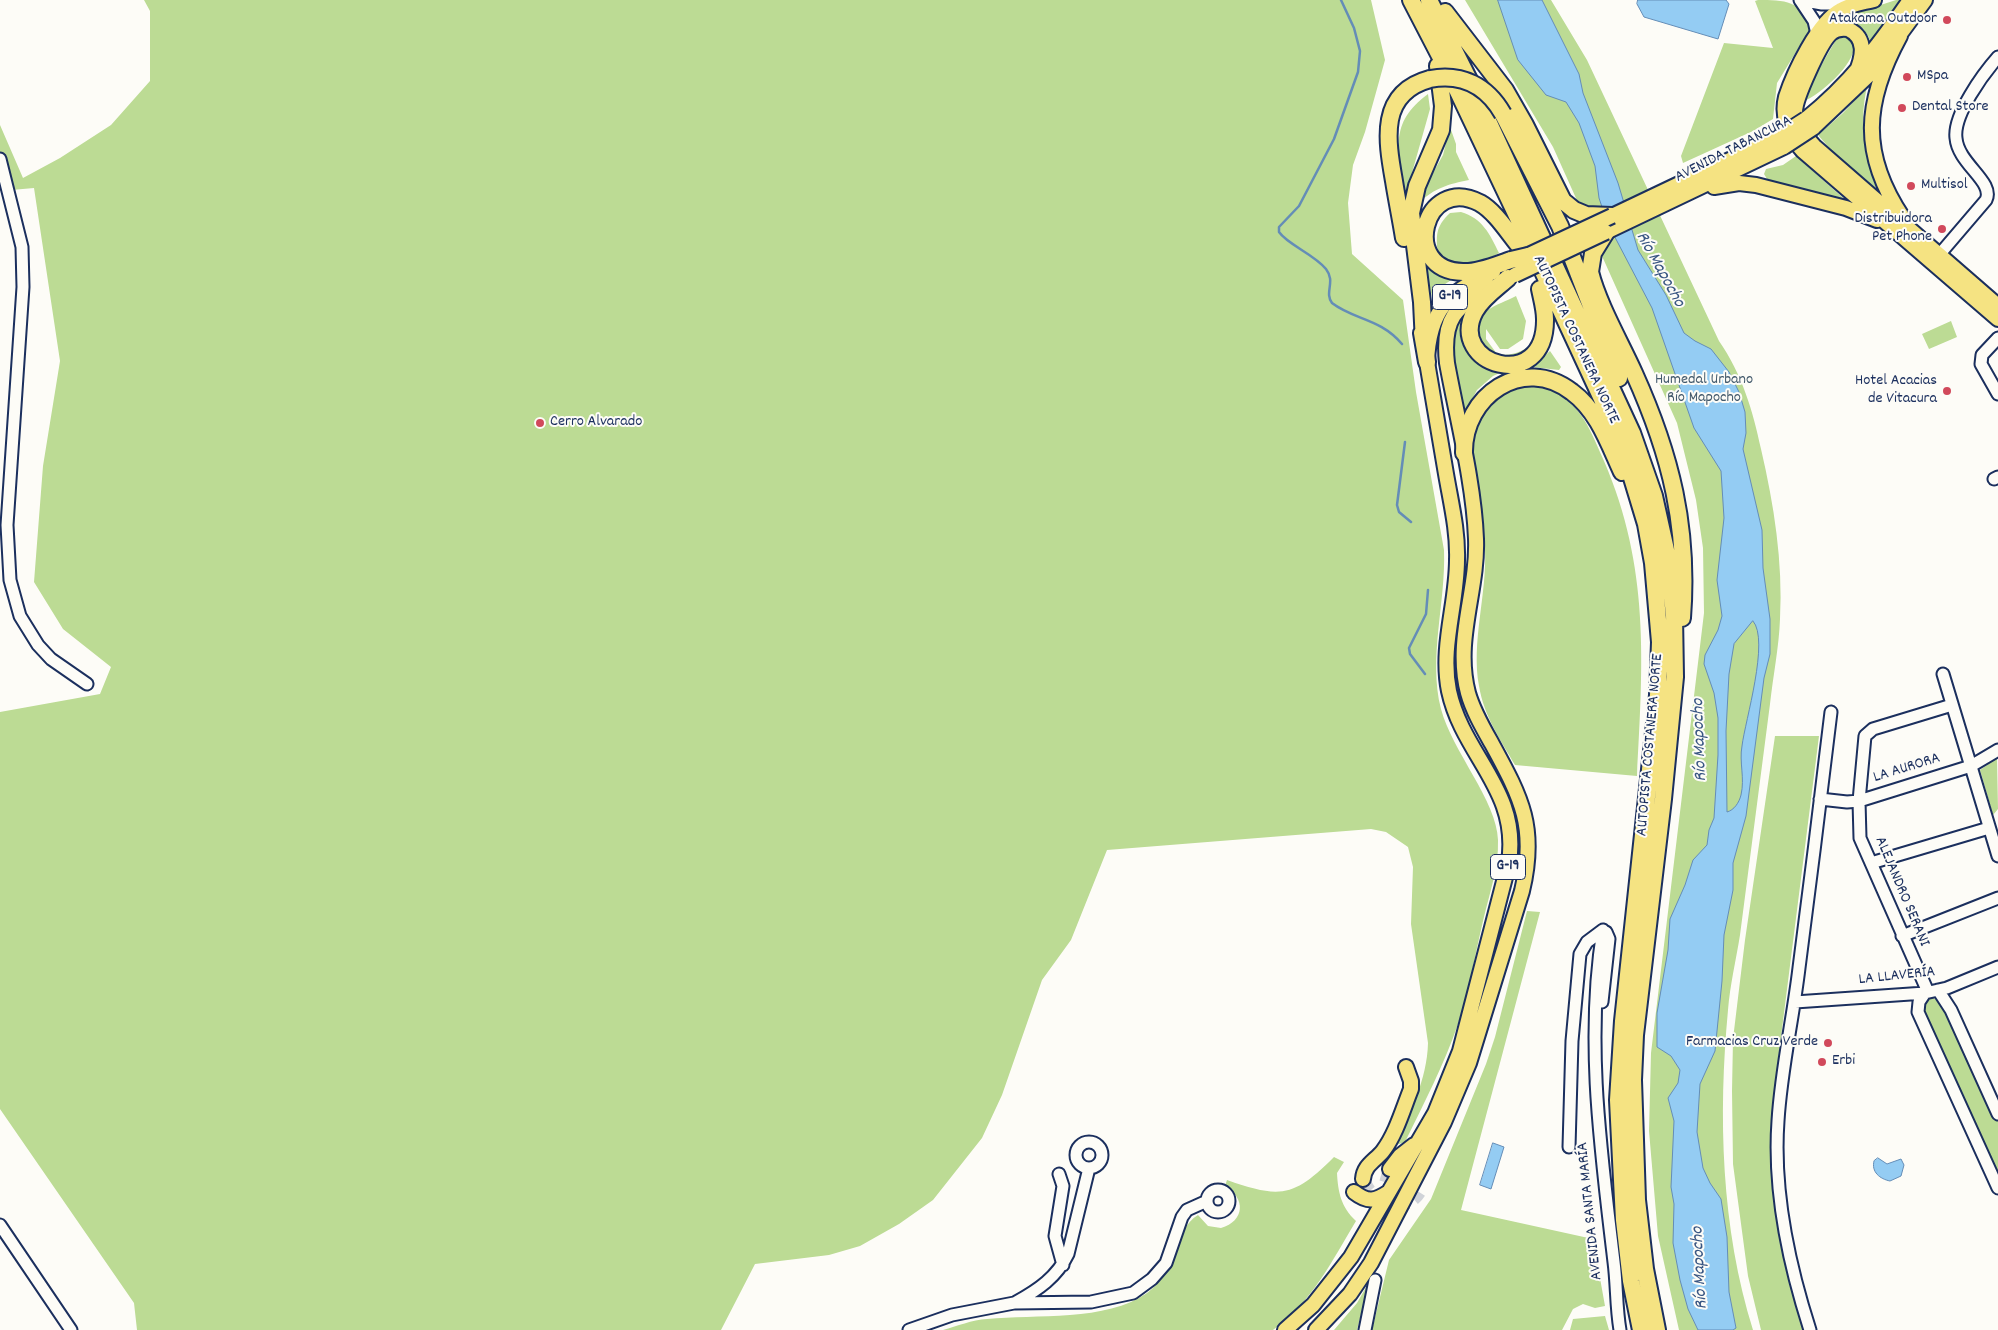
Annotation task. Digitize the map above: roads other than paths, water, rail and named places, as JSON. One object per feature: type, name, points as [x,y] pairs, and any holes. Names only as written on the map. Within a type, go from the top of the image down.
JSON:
[{"type":"highway","name":"AUTOPISTA COSTANERA NORTE","points":[[1411,0],[1454,84],[1602,398],[1626,456],[1646,524],[1656,586],[1660,642],[1659,681],[1621,1047],[1618,1100],[1625,1228],[1631,1281],[1641,1330]]},
{"type":"highway","name":"AUTOPISTA COSTANERA NORTE","points":[[1429,0],[1472,86],[1632,433],[1654,496],[1668,559],[1674,616],[1674,677],[1663,799],[1635,1035],[1632,1080],[1634,1156],[1638,1209],[1645,1269],[1657,1330]]},
{"type":"highway","points":[[1435,0],[1505,90],[1560,197],[1567,205],[1586,215],[1612,216]]},
{"type":"highway","points":[[1424,344],[1422,302],[1412,213],[1417,186],[1436,145],[1442,120],[1441,86],[1432,39]]},
{"type":"highway","points":[[1427,362],[1389,154],[1387,132],[1391,114],[1403,95],[1414,86],[1430,79],[1452,77],[1473,84],[1491,96],[1503,114],[1564,234],[1654,462],[1667,511],[1668,559]]},
{"type":"highway","points":[[1454,84],[1516,263]]},
{"type":"highway","points":[[1516,263],[1469,272],[1457,272],[1445,268],[1430,254],[1424,242],[1425,225],[1429,215],[1446,200],[1459,198],[1471,199],[1488,209],[1516,263],[1540,289],[1595,403],[1626,456]]},
{"type":"highway","points":[[1606,232],[1593,253],[1590,267],[1593,281],[1656,424],[1667,455],[1678,500],[1683,537],[1684,571],[1681,636],[1674,677]]},
{"type":"highway","points":[[1516,263],[1482,301],[1472,320],[1471,332],[1476,348],[1483,356],[1496,364],[1517,365],[1530,358],[1538,348],[1545,319],[1540,289]]},
{"type":"highway","points":[[1464,453],[1465,436],[1470,420],[1477,406],[1493,390],[1506,383],[1529,378],[1559,384],[1580,399],[1593,414],[1646,524]]},
{"type":"main road","points":[[1874,0],[1858,3],[1835,13],[1817,34],[1786,96],[1784,109],[1787,126],[1794,140],[1803,151],[1998,319]]},
{"type":"main road","name":"AVENIDA TABANCURA","points":[[1810,124],[1856,73],[1910,0]]},
{"type":"main road","name":"AVENIDA TABANCURA","points":[[1516,263],[1606,232],[1781,142],[1810,124],[1857,88],[1900,36],[1924,0]]},
{"type":"main road","points":[[1856,73],[1862,51],[1860,40],[1848,29],[1836,30],[1827,38],[1801,88],[1796,105],[1798,122],[1814,146],[1998,306]]},
{"type":"main road","points":[[1900,36],[1887,61],[1875,93],[1871,115],[1871,143],[1877,169],[1888,194],[1902,218],[1921,239]]},
{"type":"main road","points":[[1694,186],[1756,185],[1846,208],[1887,224]]},
{"type":"main road","name":"AVENIDA TABANCURA","points":[[1516,263],[1562,246],[1612,216],[1694,186]]},
{"type":"main road","name":"G-19","points":[[1285,1330],[1313,1305],[1329,1287],[1390,1192],[1428,1140],[1460,1051],[1507,873],[1511,842],[1509,821],[1504,804],[1457,718],[1448,687],[1446,655],[1456,581],[1457,543],[1427,362],[1428,344],[1433,324],[1446,301],[1462,287],[1516,263]]},
{"type":"main road","name":"G-19","points":[[1316,1330],[1350,1294],[1371,1263],[1428,1140],[1469,1063],[1522,892],[1528,855],[1528,834],[1522,804],[1477,717],[1468,694],[1463,670],[1463,641],[1476,552],[1475,520],[1447,363],[1445,338],[1452,316],[1516,263]]},
{"type":"main road","points":[[1363,1179],[1366,1167],[1383,1151],[1389,1141],[1411,1089],[1411,1081],[1406,1067]]},
{"type":"main road","points":[[1390,1169],[1400,1156],[1428,1140],[1428,1169],[1419,1192]]},
{"type":"main road","points":[[1370,1224],[1367,1212],[1354,1192],[1369,1201],[1376,1200],[1390,1192]]},
{"type":"street","points":[[1800,0],[1828,4],[1858,3]]},
{"type":"street","points":[[1800,0],[1814,21],[1817,34]]},
{"type":"street","points":[[1939,255],[1988,194],[1986,185],[1962,158],[1956,133],[1961,113],[1998,57]]},
{"type":"street","points":[[0,160],[23,257],[17,394],[7,526],[10,580],[20,616],[38,645],[51,659],[87,684]]},
{"type":"street","points":[[1998,338],[1982,355],[1980,364],[1998,394]]},
{"type":"street","points":[[1943,674],[1998,856]]},
{"type":"street","name":"ALEJANDRO SERANI","points":[[1952,705],[1873,728],[1868,732],[1866,736],[1860,801],[1859,832],[1902,936],[1930,992],[1951,1010],[1998,1114]]},
{"type":"street","points":[[1810,1330],[1799,1292],[1787,1235],[1778,1158],[1780,1099],[1795,1002],[1831,712]]},
{"type":"street","name":"LA AURORA","points":[[1820,799],[1847,802],[1860,801],[1971,766],[1998,750]]},
{"type":"street","points":[[1871,863],[1990,828]]},
{"type":"street","points":[[1902,936],[1998,898]]},
{"type":"street","name":"AVENIDA SANTA MARÍA","points":[[1569,1147],[1572,1041],[1580,954],[1587,942],[1603,930],[1609,939],[1602,1011],[1598,1089],[1601,1150],[1620,1330]]},
{"type":"street","name":"LA LLAVERÍA","points":[[1795,1002],[1930,992],[1998,967]]},
{"type":"street","points":[[1918,1012],[1919,1002],[1930,992]]},
{"type":"street","points":[[1900,995],[1911,1001],[1918,1012],[1998,1188]]},
{"type":"street","points":[[1014,1303],[1045,1284],[1063,1265],[1068,1254],[1089,1168]]},
{"type":"street","points":[[1058,1174],[1063,1186],[1055,1236],[1063,1265]]},
{"type":"street","points":[[909,1330],[952,1315],[1014,1303],[1091,1302],[1133,1292],[1152,1279],[1166,1263],[1182,1217],[1187,1210],[1207,1201]]},
{"type":"street","points":[[0,1224],[72,1330]]},
{"type":"street","points":[[1365,1330],[1375,1280]]},
{"type":"water","name":"Río Mapocho","points":[[1498,0],[1542,0],[1579,74],[1583,93],[1618,183],[1638,250],[1666,295],[1684,333],[1711,349],[1729,372],[1739,392],[1745,412],[1746,433],[1743,449],[1762,530],[1763,568],[1770,619],[1770,654],[1764,678],[1746,816],[1733,863],[1733,890],[1724,935],[1722,981],[1715,1051],[1700,1084],[1697,1132],[1703,1168],[1721,1199],[1727,1237],[1729,1292],[1736,1328],[1733,1330],[1698,1330],[1688,1309],[1680,1280],[1673,1243],[1674,1204],[1671,1187],[1674,1121],[1668,1098],[1678,1083],[1680,1070],[1671,1056],[1657,1047],[1657,1013],[1668,950],[1670,919],[1685,885],[1693,860],[1707,845],[1709,830],[1714,818],[1718,718],[1714,693],[1704,664],[1705,655],[1718,630],[1722,616],[1717,580],[1724,518],[1721,471],[1694,428],[1652,308],[1607,222],[1599,198],[1595,166],[1579,123],[1566,102],[1546,95],[1518,60]],"holes":[[[1753,621],[1758,631],[1758,662],[1741,752],[1742,789],[1738,803],[1732,810],[1727,812],[1726,731],[1729,674],[1734,644]]]},
{"type":"water","points":[[1638,0],[1726,0],[1729,4],[1718,39],[1644,17],[1637,4]]},
{"type":"water","points":[[1493,1143],[1504,1147],[1491,1189],[1480,1185]]},
{"type":"water","points":[[1878,1158],[1887,1164],[1901,1159],[1904,1165],[1901,1176],[1890,1181],[1880,1177],[1875,1172],[1873,1165],[1874,1161]]},
{"type":"waterway","points":[[1341,0],[1354,28],[1360,51],[1358,72],[1334,139],[1299,206],[1279,227],[1279,232],[1288,241],[1315,259],[1326,269],[1330,278],[1329,295],[1332,303],[1340,309],[1385,329],[1402,344]]},
{"type":"waterway","points":[[1405,442],[1397,505],[1399,512],[1411,522]]},
{"type":"waterway","points":[[1425,674],[1410,654],[1409,648],[1426,614],[1428,590]]},
{"type":"tunnel","points":[[1390,1169],[1385,1187],[1390,1201]]},
{"type":"tunnel","points":[[1363,1179],[1372,1194],[1388,1203],[1405,1203],[1413,1199],[1419,1192]]},
{"type":"place","name":"Atakama Outdoor","points":[[1947,20]]},
{"type":"place","name":"MSpa","points":[[1907,77]]},
{"type":"place","name":"Dental Store","points":[[1902,108]]},
{"type":"place","name":"Multisol","points":[[1911,186]]},
{"type":"place","name":"Distribuidora Pet Phone","points":[[1942,229]]},
{"type":"place","name":"Hotel Acacias de Vitacura","points":[[1947,391]]},
{"type":"place","name":"Cerro Alvarado","points":[[540,423]]},
{"type":"place","name":"Farmacias Cruz Verde","points":[[1828,1043]]},
{"type":"place","name":"Erbi","points":[[1822,1062]]},
{"type":"park label","name":"Humedal Urbano Río Mapocho","points":[[1704,390]]}]
